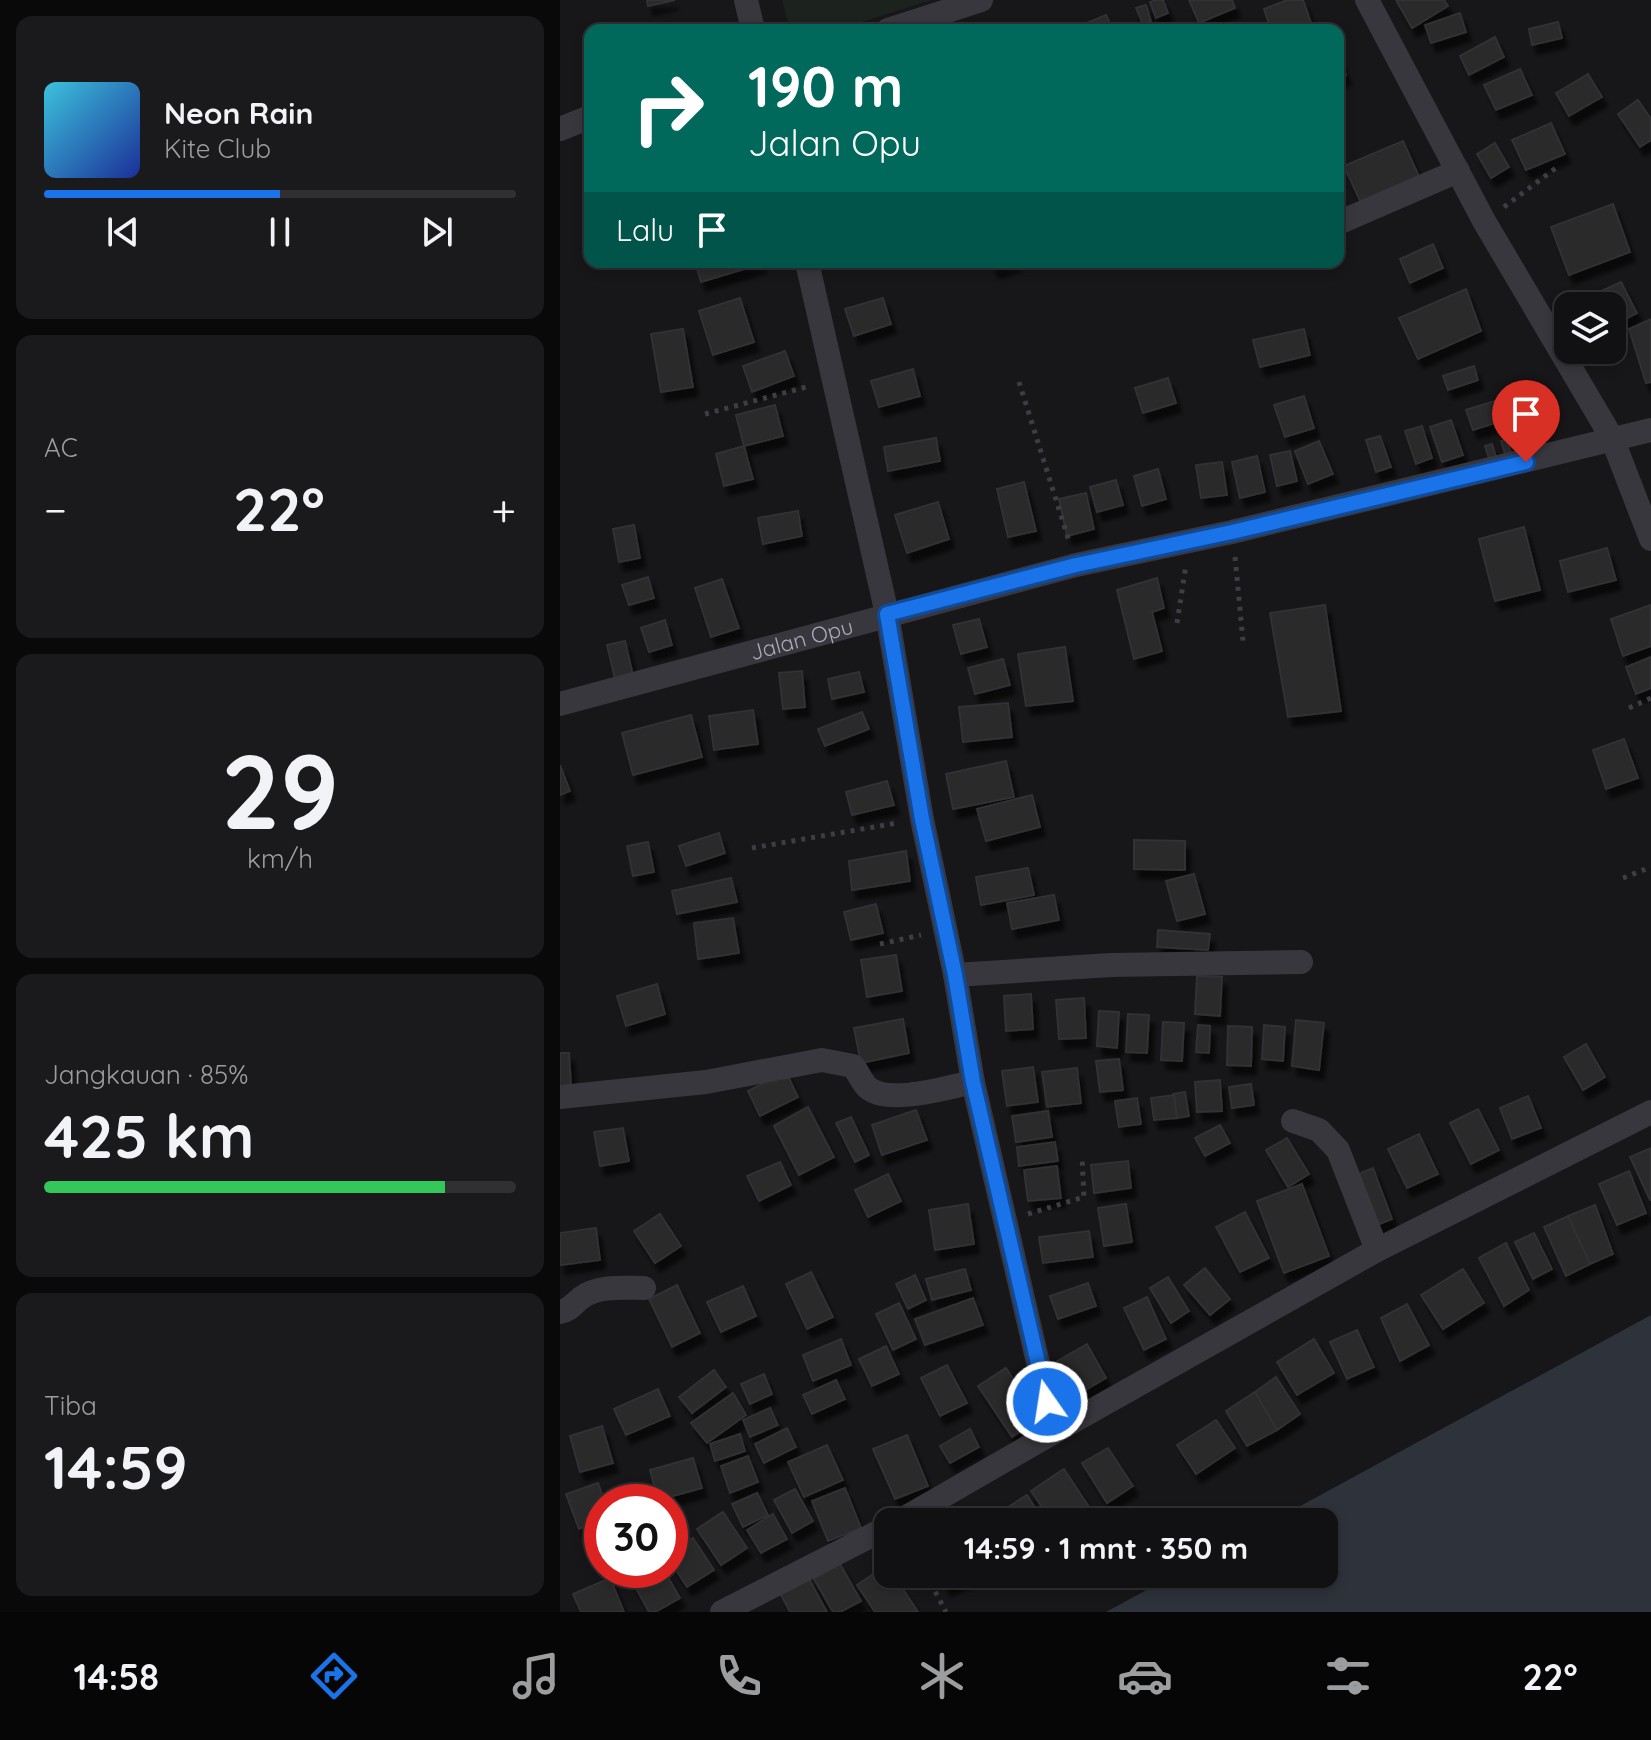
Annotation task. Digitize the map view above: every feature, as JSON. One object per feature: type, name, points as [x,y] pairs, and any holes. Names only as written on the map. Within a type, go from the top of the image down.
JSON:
[{"type":"street","points":[[746,0],[752,24]]},
{"type":"street","points":[[907,24],[981,0]]},
{"type":"street","points":[[1367,0],[1484,221],[1612,438],[1651,539]]},
{"type":"street","points":[[560,129],[584,119]]},
{"type":"street","points":[[1344,220],[1458,171]]},
{"type":"street","points":[[808,268],[887,614],[922,819],[955,975],[973,1082],[1054,1432]]},
{"type":"street","name":"Jalan Opu","points":[[560,704],[1076,565],[1232,532],[1651,430]]},
{"type":"street","points":[[955,975],[1111,965],[1301,962]]},
{"type":"street","points":[[560,1097],[706,1082],[822,1060],[853,1066],[867,1087],[881,1094],[899,1096],[973,1082]]},
{"type":"street","points":[[922,1508],[1377,1250],[1651,1112]]},
{"type":"street","points":[[1293,1121],[1319,1130],[1338,1150],[1377,1250]]},
{"type":"street","points":[[560,1312],[572,1308],[581,1298],[594,1292],[616,1287],[644,1288]]},
{"type":"street","points":[[722,1612],[874,1534]]},
{"type":"path","points":[[1484,221],[1560,165]]},
{"type":"path","points":[[705,414],[835,379]]},
{"type":"path","points":[[1019,382],[1076,565]]},
{"type":"path","points":[[1232,532],[1243,641]]},
{"type":"path","points":[[1177,623],[1190,540]]},
{"type":"path","points":[[1629,708],[1651,698]]},
{"type":"path","points":[[752,848],[922,819]]},
{"type":"path","points":[[1623,878],[1651,867]]},
{"type":"path","points":[[880,944],[945,930]]},
{"type":"path","points":[[1004,1222],[1084,1197],[1082,1156]]},
{"type":"path","points":[[933,1588],[946,1612]]},
{"type":"shaded area","points":[[782,0],[932,0],[855,24],[788,24]]},
{"type":"shaded area","points":[[1651,1315],[1651,1612],[1106,1612],[1150,1588],[1338,1588],[1338,1508],[1297,1508]]},
{"type":"building","points":[[647,0],[675,0],[648,6]]},
{"type":"building","points":[[1163,0],[1168,13],[1156,18],[1150,2]]},
{"type":"building","points":[[1189,0],[1232,0],[1235,8],[1199,23]]},
{"type":"building","points":[[1287,0],[1303,0],[1312,24],[1269,24],[1264,9]]},
{"type":"building","points":[[1396,0],[1444,0],[1448,6],[1412,28]]},
{"type":"building","points":[[1146,5],[1151,21],[1143,24],[1136,8]]},
{"type":"building","points":[[1460,13],[1466,32],[1431,43],[1425,25]]},
{"type":"building","points":[[1106,15],[1110,24],[1084,24]]},
{"type":"building","points":[[1558,22],[1562,38],[1532,45],[1529,29]]},
{"type":"building","points":[[1495,37],[1504,57],[1469,75],[1460,56]]},
{"type":"building","points":[[1520,69],[1532,95],[1496,110],[1484,85]]},
{"type":"building","points":[[1588,74],[1602,97],[1569,116],[1556,93]]},
{"type":"building","points":[[1638,100],[1651,119],[1651,140],[1640,147],[1618,114]]},
{"type":"building","points":[[1551,123],[1565,154],[1526,170],[1512,140]]},
{"type":"building","points":[[1403,141],[1421,181],[1362,205],[1344,166]]},
{"type":"building","points":[[1495,143],[1509,167],[1491,178],[1477,154]]},
{"type":"building","points":[[1613,204],[1630,252],[1569,275],[1551,227]]},
{"type":"building","points":[[1433,244],[1443,268],[1410,283],[1400,259]]},
{"type":"building","points":[[697,268],[748,268],[701,282]]},
{"type":"building","points":[[1621,282],[1637,313],[1626,319],[1626,292],[1599,292]]},
{"type":"building","points":[[1466,289],[1481,331],[1418,359],[1399,318]]},
{"type":"building","points":[[740,298],[754,342],[713,355],[699,311]]},
{"type":"building","points":[[883,298],[891,324],[854,336],[845,309]]},
{"type":"building","points":[[1651,319],[1651,382],[1646,383],[1629,329]]},
{"type":"building","points":[[683,329],[693,387],[661,392],[651,334]]},
{"type":"building","points":[[1304,329],[1310,355],[1260,367],[1253,340]]},
{"type":"building","points":[[785,351],[794,376],[752,392],[743,366]]},
{"type":"building","points":[[1474,366],[1478,380],[1448,390],[1443,376]]},
{"type":"building","points":[[913,369],[920,396],[879,407],[871,381]]},
{"type":"building","points":[[1168,378],[1176,403],[1143,413],[1135,388]]},
{"type":"building","points":[[1304,396],[1314,428],[1285,437],[1274,405]]},
{"type":"building","points":[[1495,401],[1501,421],[1473,430],[1466,410]]},
{"type":"building","points":[[775,405],[783,436],[744,446],[736,415]]},
{"type":"building","points":[[1451,420],[1463,455],[1442,462],[1430,427]]},
{"type":"building","points":[[1422,426],[1432,458],[1416,464],[1405,431]]},
{"type":"building","points":[[1517,434],[1523,453],[1517,455],[1511,436]]},
{"type":"building","points":[[1380,436],[1391,467],[1376,472],[1366,440]]},
{"type":"building","points":[[936,438],[940,461],[888,471],[884,447]]},
{"type":"building","points":[[1506,439],[1512,455],[1506,457],[1501,441]]},
{"type":"building","points":[[1319,441],[1333,474],[1308,484],[1295,451]]},
{"type":"building","points":[[1492,444],[1498,463],[1491,465],[1485,446]]},
{"type":"building","points":[[744,446],[753,479],[724,486],[716,454]]},
{"type":"building","points":[[1290,451],[1297,481],[1277,486],[1270,455]]},
{"type":"building","points":[[1257,456],[1265,492],[1240,498],[1232,462]]},
{"type":"building","points":[[1222,462],[1227,495],[1201,498],[1196,465]]},
{"type":"building","points":[[1158,469],[1166,499],[1142,506],[1134,476]]},
{"type":"building","points":[[1116,480],[1123,505],[1097,512],[1090,487]]},
{"type":"building","points":[[1024,482],[1036,531],[1008,537],[997,489]]},
{"type":"building","points":[[1086,493],[1094,529],[1067,536],[1059,499]]},
{"type":"building","points":[[938,502],[949,539],[907,553],[895,515]]},
{"type":"building","points":[[798,511],[802,536],[763,544],[758,518]]},
{"type":"building","points":[[634,525],[640,558],[619,562],[613,529]]},
{"type":"building","points":[[1524,527],[1540,590],[1495,601],[1479,539]]},
{"type":"building","points":[[1607,548],[1616,580],[1568,592],[1560,561]]},
{"type":"building","points":[[648,577],[654,598],[629,605],[622,585]]},
{"type":"building","points":[[1157,578],[1164,608],[1152,612],[1162,651],[1134,659],[1117,590]]},
{"type":"building","points":[[722,579],[739,628],[711,637],[695,588]]},
{"type":"building","points":[[1325,605],[1341,711],[1288,717],[1270,613]]},
{"type":"building","points":[[1651,605],[1651,646],[1623,656],[1611,619]]},
{"type":"building","points":[[979,619],[987,647],[961,654],[953,625]]},
{"type":"building","points":[[665,620],[672,645],[649,652],[641,628]]},
{"type":"building","points":[[625,641],[633,675],[615,679],[607,645]]},
{"type":"building","points":[[1065,647],[1073,701],[1026,706],[1018,654]]},
{"type":"building","points":[[1651,657],[1651,688],[1636,694],[1626,667]]},
{"type":"building","points":[[1003,659],[1010,685],[975,694],[968,668]]},
{"type":"building","points":[[802,671],[805,707],[783,709],[779,673]]},
{"type":"building","points":[[859,672],[864,692],[832,699],[828,679]]},
{"type":"building","points":[[1008,703],[1012,737],[963,742],[959,707]]},
{"type":"building","points":[[753,710],[758,744],[714,750],[709,716]]},
{"type":"building","points":[[862,712],[869,729],[825,746],[818,729]]},
{"type":"building","points":[[691,715],[702,757],[633,775],[622,733]]},
{"type":"building","points":[[1624,739],[1638,778],[1606,789],[1593,750]]},
{"type":"building","points":[[1006,761],[1014,797],[953,809],[946,774]]},
{"type":"building","points":[[560,765],[570,791],[560,795]]},
{"type":"building","points":[[887,781],[894,805],[852,815],[846,792]]},
{"type":"building","points":[[1032,795],[1040,827],[986,841],[977,809]]},
{"type":"building","points":[[719,833],[725,853],[686,866],[679,846]]},
{"type":"building","points":[[1134,840],[1185,841],[1185,870],[1134,869]]},
{"type":"building","points":[[648,842],[654,872],[633,876],[627,846]]},
{"type":"building","points":[[906,851],[910,881],[852,890],[849,861]]},
{"type":"building","points":[[1028,868],[1034,895],[981,905],[976,877]]},
{"type":"building","points":[[1194,874],[1205,914],[1177,921],[1166,881]]},
{"type":"building","points":[[731,878],[737,902],[677,914],[672,891]]},
{"type":"building","points":[[1054,895],[1059,920],[1012,929],[1007,903]]},
{"type":"building","points":[[876,904],[883,933],[851,940],[844,912]]},
{"type":"building","points":[[733,918],[739,953],[698,959],[694,923]]},
{"type":"building","points":[[1158,930],[1210,934],[1208,950],[1157,947]]},
{"type":"building","points":[[896,955],[902,991],[867,997],[861,960]]},
{"type":"building","points":[[1197,976],[1222,977],[1220,1016],[1195,1014]]},
{"type":"building","points":[[657,984],[665,1014],[626,1026],[617,996]]},
{"type":"building","points":[[1031,994],[1033,1029],[1006,1031],[1004,996]]},
{"type":"building","points":[[1084,998],[1086,1038],[1059,1039],[1056,1000]]},
{"type":"building","points":[[1099,1011],[1119,1012],[1117,1048],[1097,1046]]},
{"type":"building","points":[[1128,1014],[1149,1015],[1147,1053],[1126,1052]]},
{"type":"building","points":[[903,1019],[909,1053],[861,1063],[854,1028]]},
{"type":"building","points":[[1296,1020],[1324,1023],[1319,1070],[1292,1066]]},
{"type":"building","points":[[1163,1022],[1184,1023],[1182,1061],[1161,1060]]},
{"type":"building","points":[[1198,1025],[1210,1026],[1209,1053],[1196,1052]]},
{"type":"building","points":[[1264,1025],[1285,1027],[1283,1061],[1262,1059]]},
{"type":"building","points":[[1228,1026],[1252,1027],[1251,1066],[1227,1065]]},
{"type":"building","points":[[1586,1044],[1605,1077],[1583,1090],[1564,1057]]},
{"type":"building","points":[[560,1053],[569,1053],[571,1085],[560,1086]]},
{"type":"building","points":[[1119,1059],[1123,1090],[1100,1092],[1096,1061]]},
{"type":"building","points":[[1033,1067],[1038,1102],[1007,1106],[1002,1071]]},
{"type":"building","points":[[1077,1068],[1081,1103],[1047,1107],[1042,1072]]},
{"type":"building","points":[[786,1072],[798,1097],[760,1116],[748,1091]]},
{"type":"building","points":[[1220,1080],[1222,1111],[1197,1112],[1195,1082]]},
{"type":"building","points":[[1251,1084],[1254,1105],[1232,1108],[1229,1087]]},
{"type":"building","points":[[1185,1092],[1189,1116],[1177,1118],[1173,1094]]},
{"type":"building","points":[[1174,1095],[1177,1118],[1154,1120],[1151,1098]]},
{"type":"building","points":[[1528,1096],[1541,1128],[1512,1139],[1500,1108]]},
{"type":"building","points":[[1137,1098],[1141,1124],[1119,1127],[1115,1101]]},
{"type":"building","points":[[808,1107],[834,1157],[799,1175],[774,1126]]},
{"type":"building","points":[[1478,1109],[1499,1150],[1471,1164],[1450,1123]]},
{"type":"building","points":[[916,1110],[927,1140],[882,1155],[872,1125]]},
{"type":"building","points":[[1048,1111],[1052,1137],[1016,1142],[1012,1116]]},
{"type":"building","points":[[851,1117],[869,1155],[855,1162],[836,1123]]},
{"type":"building","points":[[1220,1125],[1230,1143],[1205,1156],[1195,1138]]},
{"type":"building","points":[[623,1128],[629,1161],[600,1166],[594,1132]]},
{"type":"building","points":[[1419,1134],[1438,1174],[1407,1188],[1388,1149]]},
{"type":"building","points":[[1287,1138],[1309,1174],[1288,1187],[1266,1150]]},
{"type":"building","points":[[1055,1142],[1058,1161],[1019,1166],[1017,1147]]},
{"type":"building","points":[[1651,1148],[1651,1200],[1650,1200],[1630,1157]]},
{"type":"building","points":[[1128,1161],[1131,1188],[1094,1193],[1091,1165]]},
{"type":"building","points":[[780,1162],[791,1185],[759,1201],[747,1176]]},
{"type":"building","points":[[1057,1166],[1061,1198],[1028,1201],[1024,1170]]},
{"type":"building","points":[[1373,1168],[1392,1219],[1372,1227],[1353,1176]]},
{"type":"building","points":[[1629,1171],[1646,1213],[1617,1225],[1599,1184]]},
{"type":"building","points":[[888,1174],[901,1201],[868,1217],[855,1190]]},
{"type":"building","points":[[1302,1184],[1329,1256],[1284,1273],[1257,1201]]},
{"type":"building","points":[[968,1204],[974,1244],[935,1250],[929,1210]]},
{"type":"building","points":[[1126,1204],[1132,1242],[1104,1246],[1098,1208]]},
{"type":"building","points":[[1595,1205],[1613,1254],[1590,1264],[1568,1216]]},
{"type":"building","points":[[1245,1212],[1269,1258],[1240,1272],[1216,1227]]},
{"type":"building","points":[[660,1214],[681,1246],[655,1263],[634,1231]]},
{"type":"building","points":[[1568,1216],[1590,1264],[1566,1276],[1544,1227]]},
{"type":"building","points":[[596,1228],[600,1260],[560,1265],[560,1233]]},
{"type":"building","points":[[1089,1231],[1093,1257],[1043,1263],[1039,1237]]},
{"type":"building","points":[[1534,1233],[1552,1269],[1533,1279],[1515,1242]]},
{"type":"building","points":[[1506,1243],[1529,1290],[1504,1306],[1479,1258]]},
{"type":"building","points":[[1205,1268],[1230,1299],[1210,1315],[1184,1285]]},
{"type":"building","points":[[965,1269],[971,1290],[932,1300],[926,1279]]},
{"type":"building","points":[[1463,1269],[1484,1303],[1443,1329],[1421,1295]]},
{"type":"building","points":[[811,1272],[833,1317],[807,1329],[786,1284]]},
{"type":"building","points":[[915,1275],[926,1300],[908,1309],[896,1284]]},
{"type":"building","points":[[1168,1277],[1189,1311],[1171,1323],[1150,1288]]},
{"type":"building","points":[[1088,1283],[1096,1306],[1058,1319],[1050,1296]]},
{"type":"building","points":[[677,1285],[700,1333],[672,1347],[649,1299]]},
{"type":"building","points":[[743,1286],[756,1316],[721,1332],[707,1302]]},
{"type":"building","points":[[1147,1297],[1166,1339],[1144,1350],[1124,1308]]},
{"type":"building","points":[[973,1298],[983,1325],[925,1345],[915,1319]]},
{"type":"building","points":[[899,1303],[916,1339],[893,1350],[876,1314]]},
{"type":"building","points":[[1407,1304],[1429,1345],[1400,1361],[1381,1318]]},
{"type":"building","points":[[1357,1330],[1374,1367],[1347,1379],[1330,1342]]},
{"type":"building","points":[[841,1339],[851,1365],[813,1381],[803,1355]]},
{"type":"building","points":[[1314,1339],[1334,1373],[1297,1395],[1277,1362]]},
{"type":"building","points":[[1087,1344],[1106,1378],[1072,1398],[1052,1364]]},
{"type":"building","points":[[886,1346],[899,1374],[872,1386],[859,1359]]},
{"type":"building","points":[[947,1365],[967,1403],[940,1416],[921,1378]]},
{"type":"building","points":[[1006,1368],[1039,1419],[1012,1437],[978,1386]]},
{"type":"building","points":[[714,1370],[726,1387],[692,1413],[679,1397]]},
{"type":"building","points":[[764,1374],[772,1394],[750,1404],[741,1384]]},
{"type":"building","points":[[1276,1377],[1300,1414],[1277,1430],[1255,1392]]},
{"type":"building","points":[[836,1380],[845,1399],[812,1414],[803,1395]]},
{"type":"building","points":[[658,1389],[670,1416],[626,1435],[614,1409]]},
{"type":"building","points":[[1255,1392],[1277,1430],[1247,1446],[1226,1411]]},
{"type":"building","points":[[733,1393],[746,1415],[707,1443],[691,1423]]},
{"type":"building","points":[[770,1408],[778,1425],[750,1437],[743,1420]]},
{"type":"building","points":[[1216,1420],[1235,1448],[1196,1474],[1177,1445]]},
{"type":"building","points":[[602,1426],[613,1463],[580,1472],[570,1436]]},
{"type":"building","points":[[787,1428],[796,1447],[764,1463],[755,1444]]},
{"type":"building","points":[[970,1429],[979,1447],[950,1463],[940,1446]]},
{"type":"building","points":[[740,1434],[745,1451],[715,1461],[710,1444]]},
{"type":"building","points":[[907,1435],[928,1486],[895,1499],[873,1449]]},
{"type":"building","points":[[827,1445],[843,1480],[804,1497],[788,1462]]},
{"type":"building","points":[[1108,1448],[1133,1486],[1107,1503],[1082,1463]]},
{"type":"building","points":[[748,1456],[758,1482],[730,1493],[721,1466]]},
{"type":"building","points":[[693,1458],[702,1488],[688,1492],[688,1484],[654,1484],[650,1470]]},
{"type":"building","points":[[1064,1469],[1090,1508],[1043,1508],[1031,1491]]},
{"type":"building","points":[[584,1488],[584,1527],[579,1529],[566,1494]]},
{"type":"building","points":[[845,1488],[861,1528],[828,1541],[812,1501]]},
{"type":"building","points":[[795,1489],[813,1521],[792,1533],[774,1500]]},
{"type":"building","points":[[757,1493],[768,1515],[743,1527],[732,1504]]},
{"type":"building","points":[[1027,1495],[1035,1508],[1007,1508]]},
{"type":"building","points":[[723,1512],[747,1548],[721,1565],[697,1529]]},
{"type":"building","points":[[773,1514],[787,1539],[761,1553],[747,1530]]},
{"type":"building","points":[[693,1538],[714,1570],[688,1586],[688,1541]]},
{"type":"building","points":[[840,1564],[861,1601],[840,1612],[833,1612],[814,1579]]},
{"type":"building","points":[[874,1574],[874,1588],[902,1588],[918,1612],[875,1612],[857,1585]]},
{"type":"building","points":[[809,1579],[827,1612],[790,1612],[781,1595]]},
{"type":"building","points":[[587,1588],[614,1588],[624,1612],[581,1612],[573,1594]]},
{"type":"building","points":[[636,1588],[674,1588],[680,1598],[655,1612],[649,1612]]},
{"type":"route","points":[[1047,1402],[973,1082],[955,975],[922,819],[887,614],[1076,565],[1232,532],[1526,462]]}]
